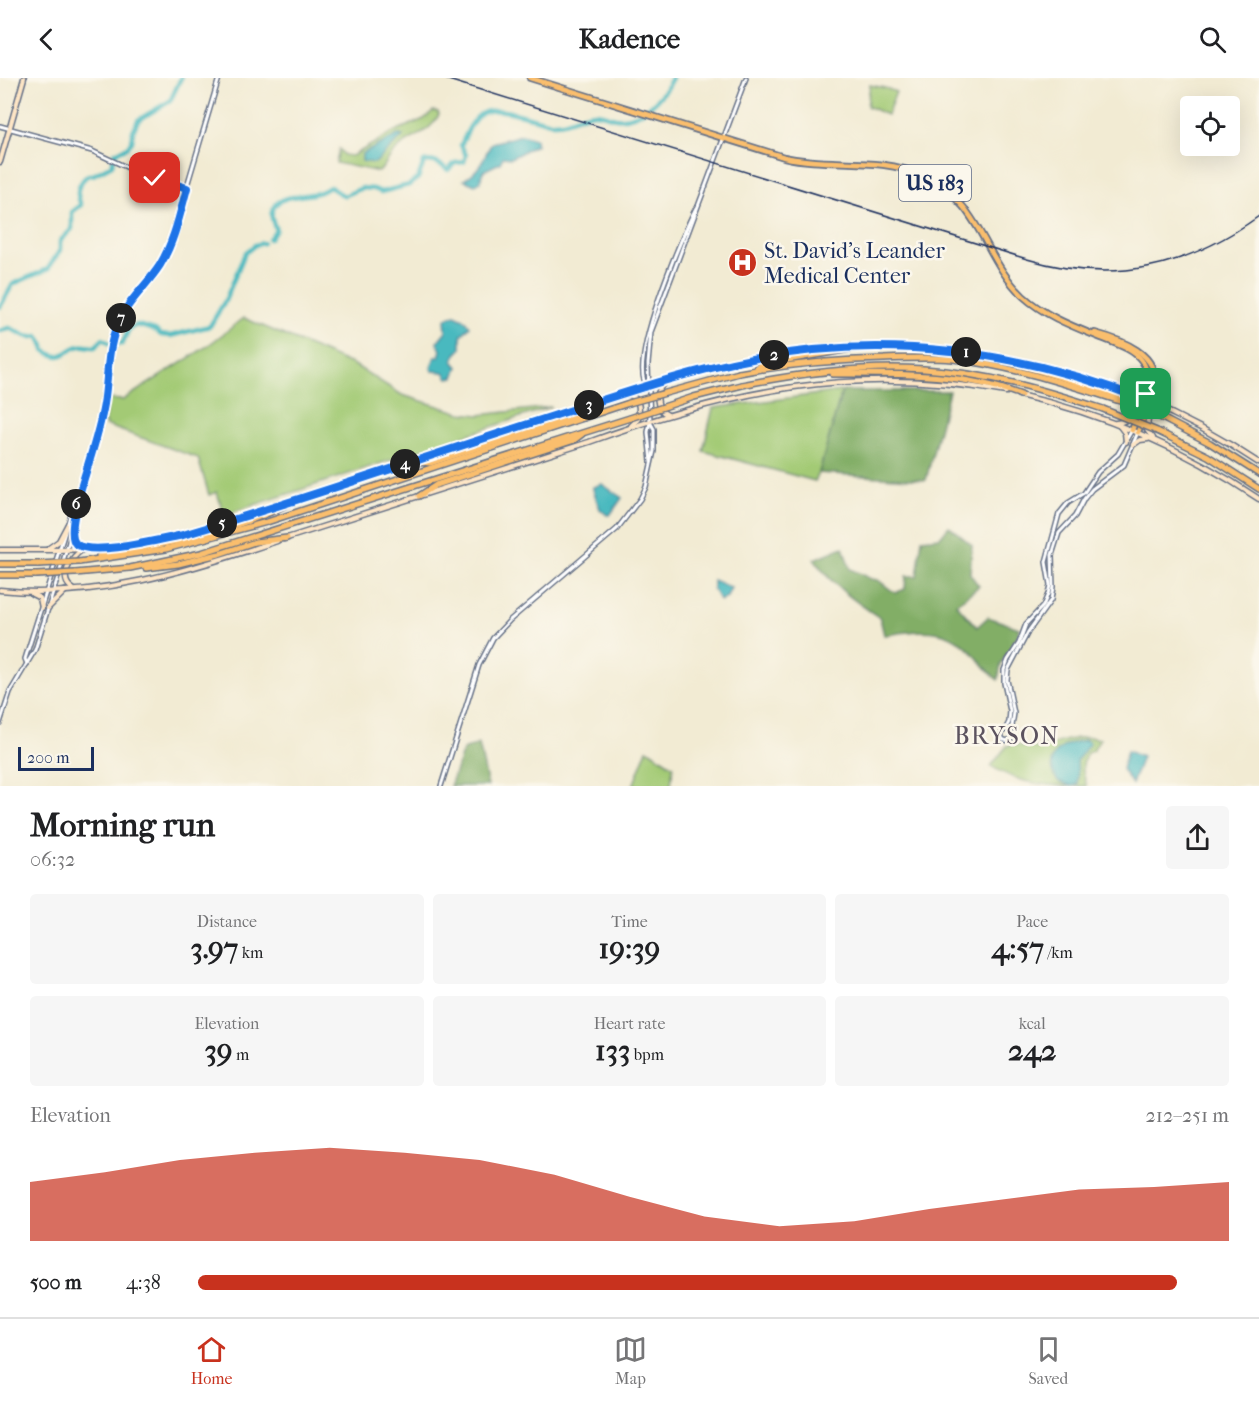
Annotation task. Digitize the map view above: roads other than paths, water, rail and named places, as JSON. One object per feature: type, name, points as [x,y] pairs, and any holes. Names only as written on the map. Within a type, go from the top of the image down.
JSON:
[{"type":"highway","points":[[747,372],[764,364],[861,346]]},
{"type":"highway","points":[[992,356],[1107,394]]},
{"type":"highway","points":[[0,564],[81,562],[166,549],[267,522],[628,403],[739,373],[843,359],[924,357],[954,359],[1024,373],[1124,398],[1130,404],[1210,443],[1259,474]]},
{"type":"highway","points":[[130,568],[211,550],[685,400],[741,385],[843,370],[923,369],[1010,382],[1053,392],[1103,409],[1156,431],[1208,456],[1259,489]]},
{"type":"highway","points":[[801,375],[891,374],[958,379],[986,384],[1021,395]]},
{"type":"highway","points":[[413,461],[430,463],[575,417],[584,418]]},
{"type":"highway","points":[[419,496],[436,485],[574,440],[587,431]]},
{"type":"highway","points":[[81,562],[87,558],[177,543],[265,515],[302,497]]},
{"type":"highway","points":[[0,575],[75,573],[178,564],[255,542],[287,538]]},
{"type":"main road","points":[[0,162],[24,78]]},
{"type":"main road","name":"US 183","points":[[530,78],[723,139],[798,160],[878,164],[904,169],[929,179],[951,195],[968,213],[983,234],[1001,268],[1023,296],[1046,314],[1128,350],[1142,361]]},
{"type":"main road","name":"US 183","points":[[1086,331],[1134,347],[1151,366]]},
{"type":"main road","points":[[0,550],[116,547],[183,535],[624,393],[718,366],[761,357],[861,346],[943,349],[992,356],[1053,369],[1147,401],[1228,443],[1259,463]]},
{"type":"main road","points":[[1142,361],[1151,366],[1155,399],[1164,409]]},
{"type":"main road","points":[[1138,432],[1148,390],[1148,376],[1142,361]]},
{"type":"main road","points":[[1126,393],[1142,390],[1148,376]]},
{"type":"main road","points":[[0,590],[53,592],[76,590],[118,584],[223,560],[669,416],[758,392],[848,381],[891,380],[941,383],[1021,395],[1058,404],[1153,439],[1203,464],[1259,499]]},
{"type":"main road","points":[[665,381],[658,392],[659,407],[662,413],[669,416]]},
{"type":"main road","points":[[1132,430],[1154,390]]},
{"type":"main road","points":[[624,393],[634,396],[638,401],[638,419],[628,428]]},
{"type":"main road","points":[[1112,423],[1124,422],[1130,417],[1133,403],[1126,393]]},
{"type":"main road","points":[[1153,439],[1146,425],[1152,413],[1164,409]]},
{"type":"main road","points":[[1118,425],[1125,433],[1126,442]]},
{"type":"main road","points":[[1133,445],[1140,440],[1153,439]]},
{"type":"main road","points":[[45,550],[59,541],[68,524]]},
{"type":"main road","points":[[72,533],[73,540],[83,549]]},
{"type":"main road","points":[[76,590],[68,586],[66,578],[72,557],[83,549]]},
{"type":"main road","points":[[48,608],[66,591]]},
{"type":"main road","points":[[29,592],[40,598],[42,608]]},
{"type":"street","points":[[26,665],[25,659],[101,420],[116,328],[125,309],[155,272],[168,250],[219,78]]},
{"type":"street","points":[[441,786],[479,665],[494,638],[510,620],[625,520],[640,500],[646,487],[651,464],[648,432],[650,381],[648,360],[651,332],[746,78]]},
{"type":"street","points":[[0,126],[92,151],[136,171],[187,188]]},
{"type":"street","points":[[1132,430],[1118,454],[1098,472],[1087,490],[1068,502],[1059,514],[1046,562],[1048,594],[1043,606],[1026,624],[1019,643],[1004,670],[1004,683],[1010,711],[1009,722],[1001,734],[1005,741],[1011,739],[1014,711],[1007,680],[1008,670],[1028,632],[1051,600],[1052,555],[1059,533],[1075,516],[1084,499],[1096,484],[1124,465],[1138,432]]},
{"type":"street","points":[[0,723],[10,692],[35,650],[72,533],[76,504]]},
{"type":"street","points":[[1005,730],[1011,733]]},
{"type":"water","points":[[398,135],[403,136],[375,163],[362,161],[362,154]]},
{"type":"water","points":[[522,135],[535,139],[536,145],[511,158],[503,157],[500,163],[483,171],[480,182],[475,185],[464,180],[478,167],[492,143]]},
{"type":"water","points":[[455,315],[464,319],[470,326],[461,336],[461,349],[453,361],[458,367],[454,377],[448,378],[444,372],[432,371],[431,368],[435,357],[439,357],[441,350],[437,342],[446,331],[445,319]]},
{"type":"water","points":[[602,484],[622,498],[610,515],[600,509],[593,489]]},
{"type":"water","points":[[713,580],[731,588],[727,597],[720,601],[713,589]]},
{"type":"water","points":[[1086,740],[1090,743],[1077,760],[1078,784],[1072,786],[1058,781],[1053,772],[1053,757],[1063,747]]},
{"type":"water","points":[[1127,751],[1142,757],[1132,784],[1122,769]]},
{"type":"waterway","points":[[0,307],[13,284],[48,269],[60,250],[60,241],[72,229],[72,212],[81,205],[78,197],[81,182],[88,175],[93,175],[112,165],[115,153],[132,142],[133,131],[138,120],[170,101],[181,78]]},
{"type":"waterway","points":[[269,239],[276,230],[272,218],[274,206],[284,199],[319,193],[330,187],[344,196],[362,188],[381,192],[409,185],[418,178],[424,162],[431,161],[448,170],[455,163],[464,162],[466,155],[461,145],[473,121],[485,112],[510,112],[553,123],[594,113],[625,118],[650,107],[663,93],[672,78]]},
{"type":"waterway","points":[[0,331],[9,328],[26,336],[38,336],[44,350],[60,356],[80,346],[95,347],[103,339],[110,344],[122,344],[129,329],[137,325],[155,330],[161,335],[170,336],[210,326],[225,301],[245,253],[255,245],[263,243]]},
{"type":"railway","points":[[442,78],[1059,267],[1089,271],[1119,271],[1148,267],[1204,248],[1232,234],[1259,216]]},
{"type":"place","name":"St. David’s Leander Medical Center","points":[[743,263]]},
{"type":"district","name":"BRYSON","points":[[1007,736]]}]
